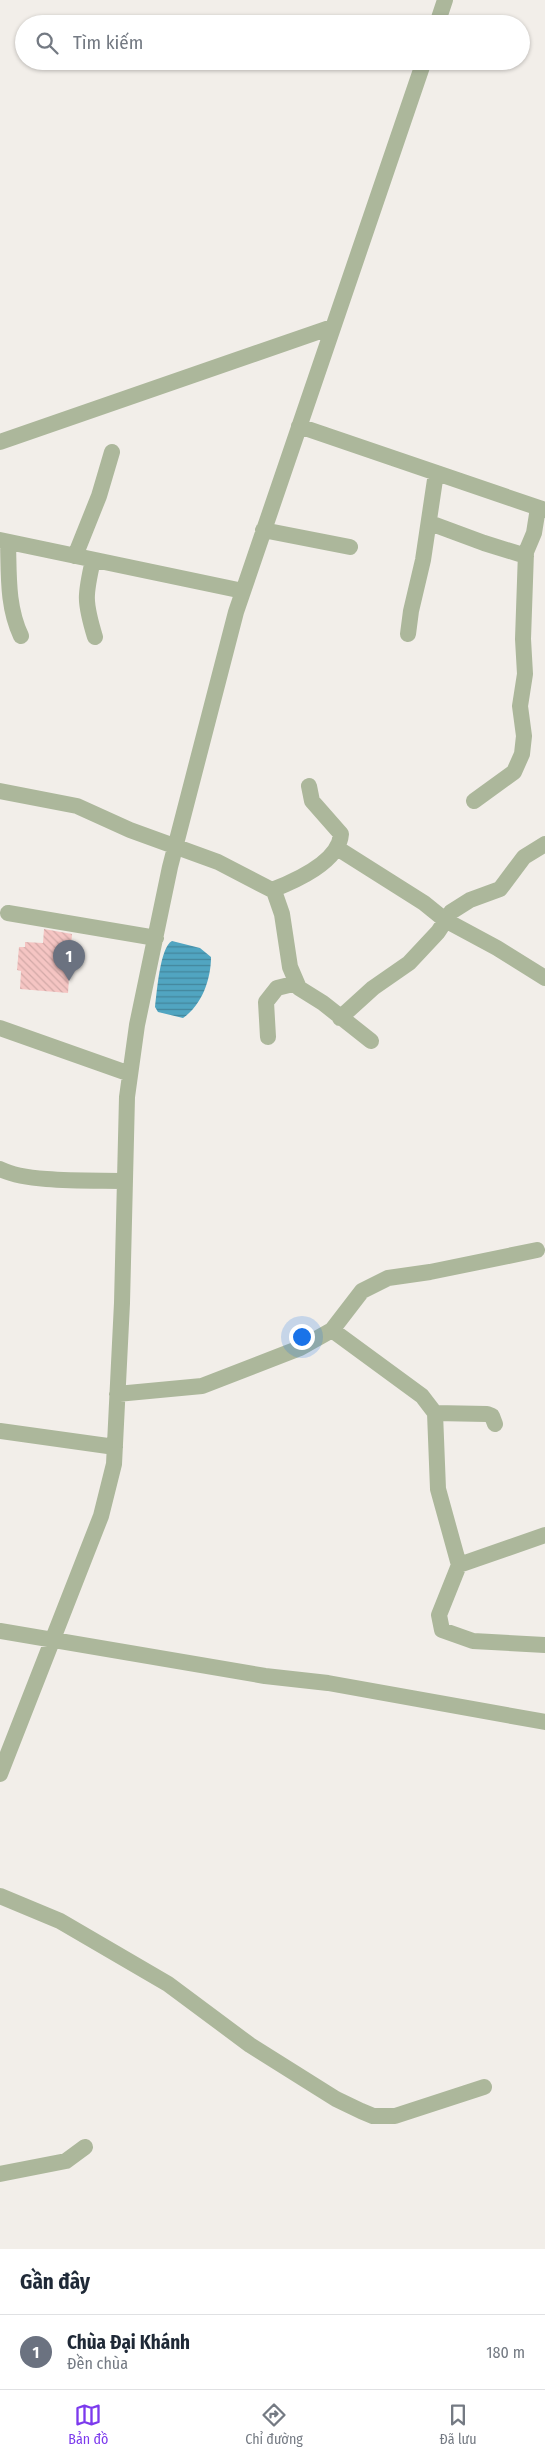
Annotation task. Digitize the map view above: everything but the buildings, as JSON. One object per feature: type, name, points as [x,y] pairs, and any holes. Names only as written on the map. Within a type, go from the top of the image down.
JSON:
[{"type":"street","points":[[440,15],[445,0]]},
{"type":"street","points":[[0,1774],[100,1516],[114,1464],[118,1394],[127,1097],[137,1025],[176,845],[243,591],[421,70]]},
{"type":"street","points":[[0,442],[332,327]]},
{"type":"street","points":[[299,426],[542,509],[526,556],[523,639],[525,674],[520,706],[524,736],[522,754],[514,772],[474,801]]},
{"type":"street","points":[[75,556],[99,496],[112,452]]},
{"type":"street","points":[[408,634],[430,523],[436,473]]},
{"type":"street","points":[[430,523],[526,556]]},
{"type":"street","points":[[263,530],[350,547]]},
{"type":"street","points":[[21,636],[13,619],[4,541],[243,591]]},
{"type":"street","points":[[93,560],[86,592],[86,608],[95,637]]},
{"type":"street","points":[[272,890],[300,879],[329,857],[340,843],[341,834],[312,801],[309,786]]},
{"type":"street","points":[[0,791],[77,806],[130,830],[176,845],[218,862],[272,890],[282,914],[290,967],[299,988],[323,1003],[371,1041]]},
{"type":"street","points":[[340,1018],[373,988],[409,963],[438,932],[451,912],[470,900],[500,889],[524,857],[545,844]]},
{"type":"street","points":[[337,848],[424,903],[446,920],[545,978]]},
{"type":"street","points":[[8,913],[156,938]]},
{"type":"street","points":[[268,1037],[266,1002],[277,988],[296,983]]},
{"type":"street","points":[[0,1028],[130,1074]]},
{"type":"street","points":[[0,1169],[6,1172],[40,1177],[125,1181]]},
{"type":"street","points":[[118,1394],[202,1386],[300,1348],[332,1330],[362,1291],[388,1278],[430,1272],[537,1250]]},
{"type":"street","points":[[332,1330],[422,1396],[435,1414],[438,1489],[459,1565],[439,1614],[442,1630],[474,1641],[545,1645]]},
{"type":"street","points":[[435,1414],[488,1414],[492,1416],[495,1424]]},
{"type":"street","points":[[0,1431],[115,1448]]},
{"type":"street","points":[[459,1565],[545,1535]]},
{"type":"street","points":[[0,1631],[265,1676],[328,1683],[545,1722]]},
{"type":"street","points":[[0,1896],[60,1921],[152,1974],[250,2045],[336,2099],[373,2116],[395,2116],[484,2087]]},
{"type":"street","points":[[0,2174],[66,2161],[85,2147]]},
{"type":"water","points":[[172,941],[200,948],[211,957],[211,965],[204,991],[190,1013],[183,1018],[158,1012],[155,1007],[162,961],[168,945]]},
{"type":"place","name":"Chùa Đại Khánh","points":[[69,981]]}]
